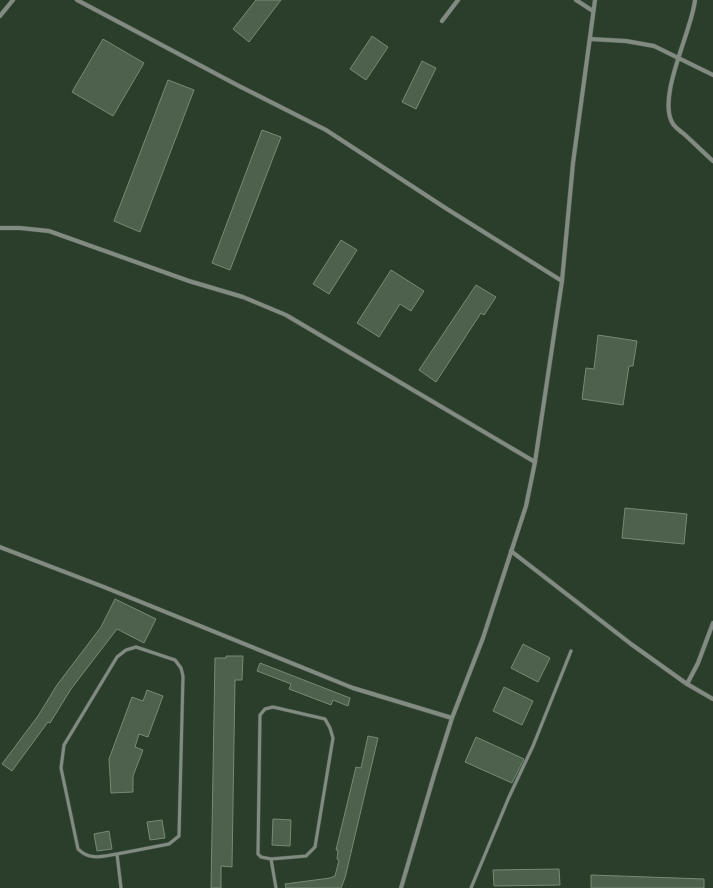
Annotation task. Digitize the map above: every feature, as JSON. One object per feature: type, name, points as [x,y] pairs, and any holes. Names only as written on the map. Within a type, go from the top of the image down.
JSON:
[{"type":"street","points":[[0,16],[13,0]]},
{"type":"street","points":[[77,0],[239,86],[326,130],[447,209],[562,281]]},
{"type":"street","points":[[442,21],[458,0]]},
{"type":"street","points":[[576,0],[594,11]]},
{"type":"street","points":[[401,888],[452,718],[483,638],[526,506],[535,462],[562,281],[573,163],[595,0]]},
{"type":"street","points":[[696,0],[668,100],[669,116],[673,124],[713,162]]},
{"type":"street","points":[[590,39],[641,43],[660,49],[713,75]]},
{"type":"street","points":[[0,228],[49,230],[189,281],[243,297],[271,309],[295,320],[535,462]]},
{"type":"street","points":[[0,547],[104,587],[353,688],[452,718]]},
{"type":"street","points":[[511,551],[576,602],[687,684],[713,699]]},
{"type":"street","points":[[687,684],[698,663],[713,623]]},
{"type":"lane","points":[[136,647],[175,660],[181,668],[183,676],[179,836],[169,844],[117,854],[91,857],[83,854],[78,849],[61,768],[64,745],[117,657],[126,650],[136,647]]},
{"type":"lane","points":[[471,888],[533,746],[572,651]]},
{"type":"lane","points":[[273,707],[325,719],[333,738],[316,847],[306,856],[271,859],[261,857],[258,854],[258,840],[260,715],[266,709],[273,707]]},
{"type":"lane","points":[[117,854],[121,888]]},
{"type":"lane","points":[[271,859],[276,888]]},
{"type":"building","points":[[256,0],[281,0],[249,42],[233,29]]},
{"type":"building","points":[[372,36],[388,47],[366,80],[350,69]]},
{"type":"building","points":[[103,39],[144,63],[113,116],[72,92]]},
{"type":"building","points":[[422,61],[436,68],[416,109],[402,102]]},
{"type":"building","points":[[168,80],[194,90],[140,232],[114,221]]},
{"type":"building","points":[[262,130],[281,137],[230,270],[212,263]]},
{"type":"building","points":[[341,240],[357,250],[329,294],[313,284]]},
{"type":"building","points":[[391,270],[424,291],[411,311],[400,304],[379,337],[357,323]]},
{"type":"building","points":[[476,285],[496,297],[484,315],[481,313],[436,382],[419,370]]},
{"type":"building","points":[[598,335],[637,341],[633,366],[629,366],[623,405],[582,399],[586,368],[594,369]]},
{"type":"building","points":[[625,508],[687,514],[684,544],[622,538]]},
{"type":"building","points":[[115,599],[156,619],[144,643],[117,629],[71,689],[50,723],[48,722],[12,771],[2,764],[38,716],[57,685],[101,627]]},
{"type":"building","points":[[523,644],[550,658],[538,682],[511,668]]},
{"type":"building","points":[[226,656],[243,656],[242,680],[235,680],[232,867],[221,866],[221,888],[211,888],[215,658],[226,658]]},
{"type":"building","points":[[260,663],[350,698],[348,706],[333,700],[331,705],[289,689],[291,684],[257,671]]},
{"type":"building","points":[[504,687],[533,701],[522,725],[493,711]]},
{"type":"building","points":[[147,690],[163,696],[148,737],[139,734],[135,747],[143,750],[133,776],[133,792],[111,793],[109,759],[132,697],[143,701]]},
{"type":"building","points":[[368,736],[378,738],[345,878],[341,888],[286,888],[285,884],[335,876],[339,860],[337,859],[338,850],[336,850],[356,767],[361,768]]},
{"type":"building","points":[[476,737],[524,759],[512,783],[465,762]]},
{"type":"building","points":[[273,819],[291,820],[290,846],[272,845]]},
{"type":"building","points":[[162,820],[165,838],[150,840],[147,822]]},
{"type":"building","points":[[109,831],[112,849],[97,851],[94,834]]},
{"type":"building","points":[[559,869],[560,885],[494,886],[493,870]]},
{"type":"building","points":[[591,875],[704,879],[704,888],[591,888]]}]
